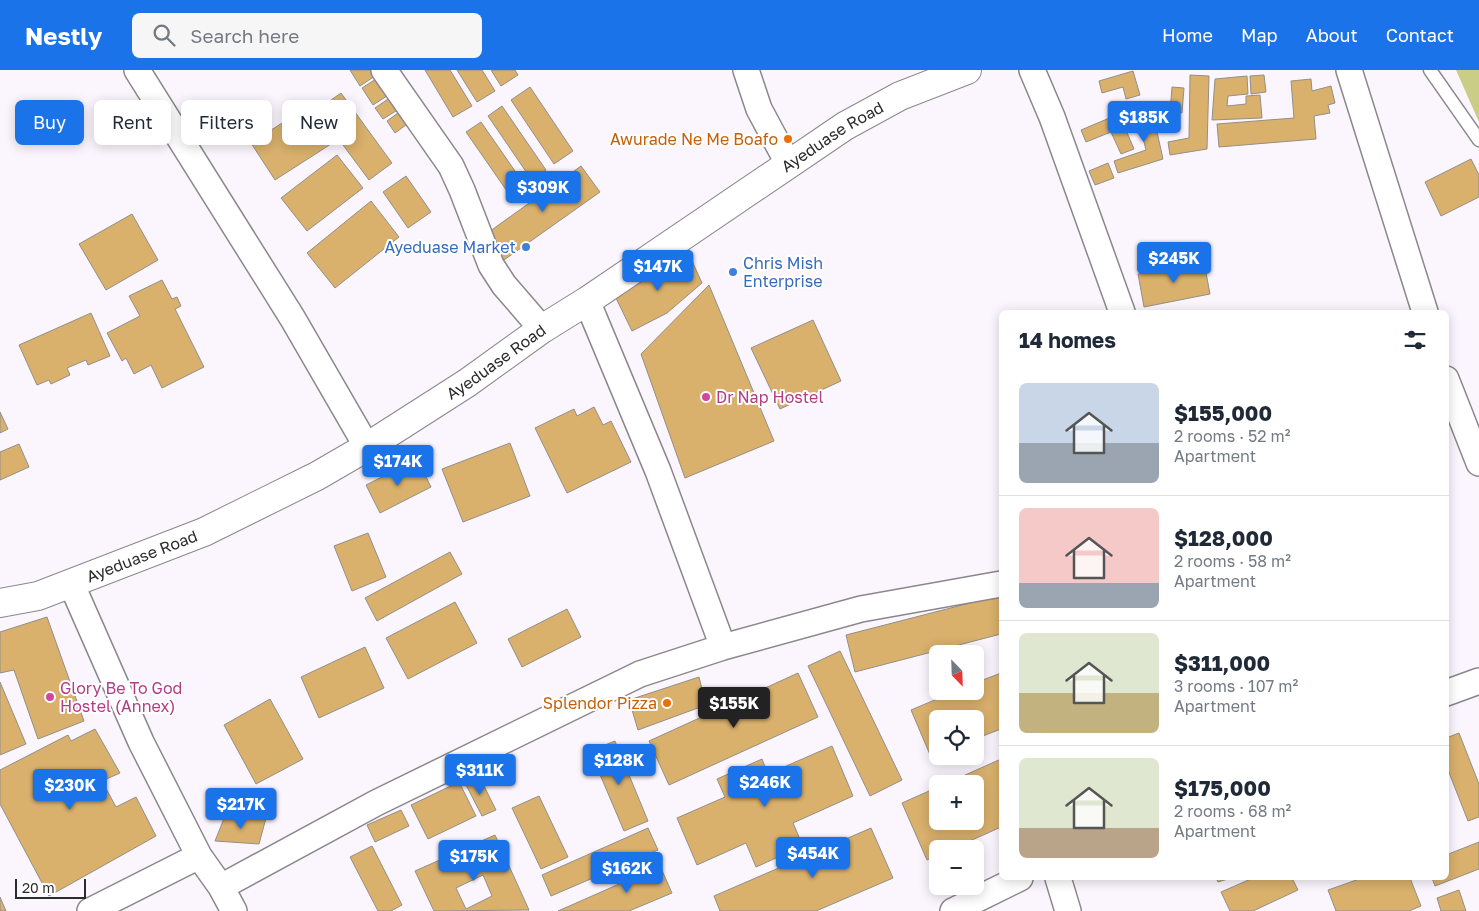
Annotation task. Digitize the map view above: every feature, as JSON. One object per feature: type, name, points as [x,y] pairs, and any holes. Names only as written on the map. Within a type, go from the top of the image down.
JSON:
[{"type":"street","points":[[137,70],[293,319],[367,447]]},
{"type":"street","points":[[384,70],[451,166],[491,265],[504,285],[542,329]]},
{"type":"street","points":[[746,70],[759,110],[788,163]]},
{"type":"street","name":"Ayeduase Road","points":[[0,603],[38,596],[204,532],[317,476],[367,447],[466,384],[542,329],[587,301],[845,126],[900,96],[967,70]]},
{"type":"street","points":[[1032,70],[1055,126],[1121,310]]},
{"type":"street","points":[[1349,70],[1424,310]]},
{"type":"street","points":[[587,301],[658,471],[723,647]]},
{"type":"street","points":[[1449,387],[1479,463]]},
{"type":"street","points":[[71,584],[141,742],[198,856],[221,887],[234,911]]},
{"type":"street","points":[[221,887],[376,803],[640,674],[723,647],[861,609],[999,584]]},
{"type":"street","points":[[1449,688],[1479,682]]},
{"type":"street","points":[[90,911],[198,856]]},
{"type":"street","points":[[952,911],[1016,880]]},
{"type":"street","points":[[1059,880],[1068,911]]},
{"type":"lane","points":[[1430,70],[1479,140]]},
{"type":"green space","points":[[1456,70],[1479,70],[1479,122]]},
{"type":"building","points":[[350,70],[375,70],[378,74],[360,86]]},
{"type":"building","points":[[425,70],[450,70],[472,106],[453,117]]},
{"type":"building","points":[[457,70],[482,70],[495,91],[477,102]]},
{"type":"building","points":[[491,70],[515,70],[518,75],[501,86]]},
{"type":"building","points":[[1133,71],[1140,95],[1126,99],[1123,87],[1102,93],[1099,81]]},
{"type":"building","points":[[1190,75],[1209,76],[1207,149],[1170,155],[1168,142],[1189,138]]},
{"type":"building","points":[[1264,75],[1266,92],[1251,94],[1250,76]]},
{"type":"building","points":[[1247,76],[1248,94],[1228,96],[1227,106],[1246,104],[1246,96],[1260,95],[1262,118],[1212,120],[1215,79]]},
{"type":"building","points":[[379,77],[390,94],[373,105],[362,88]]},
{"type":"building","points":[[1311,79],[1312,91],[1331,86],[1335,103],[1328,105],[1330,113],[1314,116],[1316,139],[1219,147],[1217,124],[1294,118],[1291,81]]},
{"type":"building","points":[[530,87],[573,151],[554,164],[511,100]]},
{"type":"building","points":[[1172,87],[1184,88],[1182,113],[1170,112]]},
{"type":"building","points":[[341,93],[346,100],[331,100]]},
{"type":"building","points":[[391,97],[399,109],[383,119],[375,108]]},
{"type":"building","points":[[1151,105],[1163,159],[1118,173],[1114,161],[1146,150],[1136,109]]},
{"type":"building","points":[[502,106],[546,170],[531,179],[488,116]]},
{"type":"building","points":[[402,110],[410,122],[395,133],[387,121]]},
{"type":"building","points":[[356,114],[392,163],[369,180],[343,145],[356,145]]},
{"type":"building","points":[[1119,114],[1134,149],[1121,154],[1111,132],[1086,142],[1081,130]]},
{"type":"building","points":[[481,122],[524,184],[509,194],[466,132]]},
{"type":"building","points":[[282,123],[282,145],[329,145],[275,180],[252,145],[272,145],[272,130]]},
{"type":"building","points":[[337,155],[363,188],[307,231],[281,198]]},
{"type":"building","points":[[1471,159],[1479,175],[1479,197],[1441,216],[1425,182]]},
{"type":"building","points":[[1108,163],[1114,178],[1095,185],[1089,171]]},
{"type":"building","points":[[581,166],[600,192],[504,260],[486,234]]},
{"type":"building","points":[[406,176],[431,212],[408,228],[383,192]]},
{"type":"building","points":[[371,201],[399,237],[335,288],[307,253]]},
{"type":"building","points":[[132,214],[158,260],[106,290],[79,244]]},
{"type":"building","points":[[688,252],[702,283],[667,313],[632,331],[614,294]]},
{"type":"building","points":[[1204,262],[1210,294],[1144,307],[1138,274]]},
{"type":"building","points":[[162,280],[172,299],[177,297],[181,306],[175,309],[204,367],[162,388],[151,365],[134,374],[126,358],[122,361],[107,333],[140,316],[129,296]]},
{"type":"building","name":"Dr Nap Hostel","points":[[709,285],[774,441],[685,478],[641,354]]},
{"type":"building","points":[[91,313],[110,356],[88,365],[86,360],[67,368],[70,375],[51,384],[49,380],[37,385],[19,345]]},
{"type":"building","points":[[813,320],[841,381],[780,409],[751,348]]},
{"type":"building","points":[[594,407],[603,425],[611,421],[631,462],[567,493],[535,428],[574,409],[577,416]]},
{"type":"building","points":[[0,412],[8,429],[0,433]]},
{"type":"building","points":[[510,443],[530,496],[463,522],[442,469]]},
{"type":"building","points":[[19,444],[29,467],[0,480],[0,452]]},
{"type":"building","points":[[410,463],[414,471],[421,467],[431,487],[380,513],[366,485]]},
{"type":"building","points":[[368,533],[386,577],[352,591],[334,546]]},
{"type":"building","points":[[450,552],[462,574],[377,621],[365,598]]},
{"type":"building","points":[[999,596],[999,635],[959,645],[929,645],[929,653],[855,672],[846,635]]},
{"type":"building","points":[[455,602],[477,643],[408,679],[386,638]]},
{"type":"building","points":[[567,609],[581,637],[522,667],[508,639]]},
{"type":"building","name":"Glory Be To God Hostel (Annex)","points":[[47,617],[84,721],[38,739],[14,670],[0,673],[0,632]]},
{"type":"building","points":[[365,647],[384,688],[319,718],[301,677]]},
{"type":"building","points":[[840,651],[902,780],[870,796],[808,666]]},
{"type":"building","points":[[798,673],[818,717],[669,785],[649,741]]},
{"type":"building","points":[[999,674],[999,730],[984,736],[984,710],[929,710],[929,752],[911,710],[935,700],[984,700],[984,680]]},
{"type":"building","name":"Splendor Pizza","points":[[699,677],[706,705],[638,730],[629,700]]},
{"type":"building","name":"Glory Be To God Hostel (Annex)","points":[[0,682],[26,744],[0,755]]},
{"type":"building","points":[[270,699],[303,759],[256,784],[224,725]]},
{"type":"building","points":[[95,729],[120,773],[102,781],[116,807],[136,797],[156,836],[49,896],[0,804],[0,770],[68,735],[71,741]]},
{"type":"building","points":[[1459,733],[1479,784],[1479,817],[1468,821],[1449,773],[1449,737]]},
{"type":"building","points":[[615,741],[648,821],[624,831],[590,751]]},
{"type":"building","points":[[832,746],[853,796],[793,823],[803,846],[756,867],[746,843],[697,865],[677,818],[725,797],[717,779],[762,759],[768,774]]},
{"type":"building","points":[[999,760],[999,828],[972,840],[929,840],[929,859],[927,860],[902,803],[929,791],[929,830],[984,830],[984,775],[965,775]]},
{"type":"building","points":[[479,776],[496,810],[482,816],[465,783]]},
{"type":"building","points":[[459,782],[476,816],[428,839],[411,805]]},
{"type":"building","points":[[539,796],[568,857],[541,869],[512,808]]},
{"type":"building","points":[[401,810],[409,826],[375,842],[367,825]]},
{"type":"building","points":[[225,816],[266,818],[259,844],[215,841]]},
{"type":"building","points":[[648,828],[658,850],[551,896],[542,875]]},
{"type":"building","points":[[871,828],[893,878],[816,911],[720,911],[714,896]]},
{"type":"building","points":[[495,835],[529,910],[434,911],[415,871],[442,859],[446,868],[474,855],[470,846]],"holes":[[[483,875],[492,896],[466,909],[456,888]]]},
{"type":"building","points":[[1479,842],[1479,869],[1435,886],[1433,880],[1449,880],[1449,854]]},
{"type":"building","points":[[372,846],[402,905],[391,911],[378,911],[350,857]]},
{"type":"building","points":[[660,866],[672,893],[629,911],[558,911]]},
{"type":"building","points":[[1248,880],[1293,880],[1298,890],[1253,911],[1230,911],[1221,892]]},
{"type":"building","points":[[1356,880],[1411,880],[1421,906],[1409,911],[1336,911],[1328,890]]},
{"type":"building","points":[[1459,890],[1466,911],[1441,911],[1437,898]]},
{"type":"building","points":[[0,897],[6,911],[0,911]]},
{"type":"place","name":"Awurade Ne Me Boafo","points":[[788,139]]},
{"type":"place","name":"Ayeduase Market","points":[[526,247]]},
{"type":"place","name":"Chris Mish Enterprise","points":[[733,272]]},
{"type":"place","name":"Dr Nap Hostel","points":[[706,397]]},
{"type":"place","name":"Glory Be To God Hostel (Annex)","points":[[50,697]]},
{"type":"place","name":"Splendor Pizza","points":[[667,703]]}]
